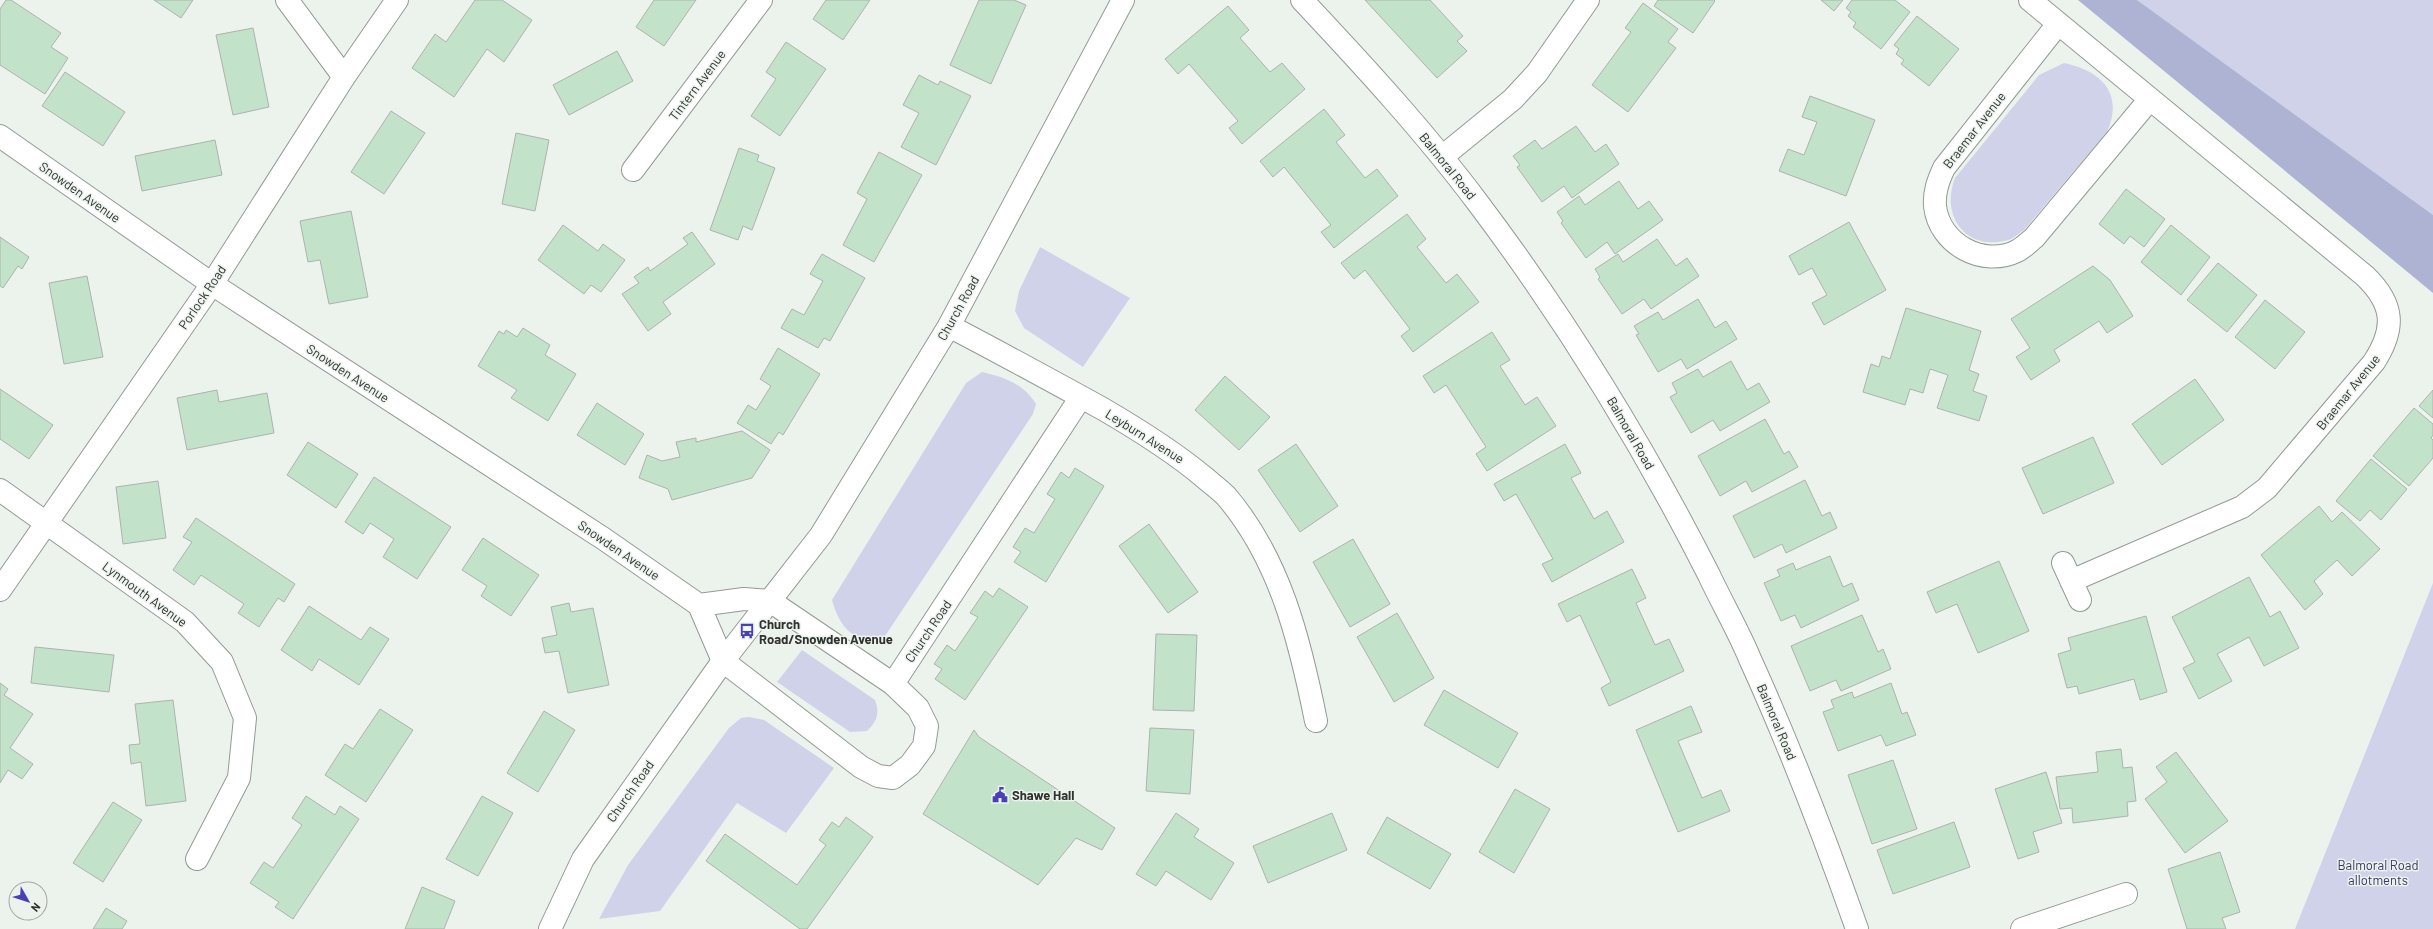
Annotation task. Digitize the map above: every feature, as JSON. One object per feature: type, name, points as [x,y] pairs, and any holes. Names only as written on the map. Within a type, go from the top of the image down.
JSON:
[{"type":"street","points":[[287,0],[344,77]]},
{"type":"street","name":"Porlock Road","points":[[0,590],[212,284],[344,77],[396,0]]},
{"type":"street","name":"Tintern Avenue","points":[[633,170],[761,0]]},
{"type":"street","name":"Church Road","points":[[550,929],[583,859],[723,661],[821,535],[949,326],[1123,0]]},
{"type":"street","name":"Balmoral Road","points":[[1302,0],[1362,64],[1442,157],[1524,265],[1584,354],[1642,451],[1686,532],[1750,657],[1796,766],[1857,929]]},
{"type":"street","points":[[1442,157],[1489,120],[1532,78],[1588,0]]},
{"type":"street","name":"Braemar Avenue","points":[[2030,0],[2376,287],[2385,301],[2389,316],[2388,332],[2383,348],[2374,362],[2267,488],[2256,498],[2242,507],[2071,581]]},
{"type":"street","name":"Braemar Avenue","points":[[2058,24],[1944,168],[1936,186],[1935,207],[1942,228],[1959,247],[1977,255],[1998,257],[2017,251],[2034,238],[2150,99]]},
{"type":"street","name":"Snowden Avenue","points":[[0,136],[212,284],[604,539],[699,605]]},
{"type":"street","name":"Leyburn Avenue","points":[[949,326],[1081,397],[1179,456],[1225,496],[1259,543],[1277,581],[1292,621],[1306,671],[1316,721]]},
{"type":"street","name":"Church Road","points":[[893,684],[1081,397]]},
{"type":"street","name":"Lynmouth Avenue","points":[[0,490],[185,622],[222,662],[245,718],[239,778],[197,859]]},
{"type":"street","points":[[744,599],[770,601],[893,684],[918,708],[927,726],[924,746],[910,766],[893,778],[878,776],[861,767],[723,661],[699,605],[744,599]]},
{"type":"street","points":[[2022,929],[2126,894]]},
{"type":"green space","points":[[2137,0],[2433,0],[2433,215],[2146,7]]},
{"type":"green space","points":[[2064,63],[2089,72],[2099,78],[2106,86],[2111,96],[2113,106],[2112,118],[2107,132],[2024,230],[2010,239],[1993,242],[1980,241],[1969,236],[1960,228],[1954,217],[1951,205],[1951,192],[1955,178],[2039,75]]},
{"type":"green space","points":[[1040,247],[1130,298],[1083,367],[1024,328],[1015,311],[1019,291]]},
{"type":"green space","points":[[982,372],[1013,382],[1026,391],[1036,404],[1033,414],[883,639],[864,639],[856,636],[849,632],[844,626],[835,610],[832,600],[966,383]]},
{"type":"green space","name":"Balmoral Road allotments","points":[[2433,583],[2433,929],[2295,929]]},
{"type":"green space","points":[[802,650],[875,700],[877,717],[867,731],[850,732],[777,682]]},
{"type":"green space","points":[[749,717],[764,720],[834,768],[786,833],[737,803],[660,911],[599,919],[628,865],[729,728],[741,718]]},
{"type":"shaded area","points":[[2078,0],[2137,0],[2433,215],[2433,293]]},
{"type":"building","points":[[6,0],[11,0],[61,33],[51,47],[68,58],[45,94],[0,65],[0,9]]},
{"type":"building","points":[[154,0],[193,0],[181,18]]},
{"type":"building","points":[[475,0],[502,0],[532,20],[504,62],[487,49],[454,97],[412,68],[435,34],[446,42]]},
{"type":"building","points":[[654,0],[696,0],[664,46],[636,27]]},
{"type":"building","points":[[826,0],[870,0],[843,40],[813,19]]},
{"type":"building","points":[[979,0],[1014,0],[1026,5],[991,84],[950,65]]},
{"type":"building","points":[[1365,0],[1430,0],[1463,36],[1457,41],[1467,51],[1437,78]]},
{"type":"building","points":[[1658,0],[1715,1],[1693,33],[1654,6]]},
{"type":"building","points":[[1821,0],[1843,0],[1834,11]]},
{"type":"building","points":[[1852,0],[1895,0],[1910,12],[1881,49],[1853,27],[1856,23],[1848,16],[1851,12],[1846,8]]},
{"type":"building","points":[[1643,3],[1678,29],[1668,42],[1676,48],[1628,112],[1592,85],[1631,32],[1625,28]]},
{"type":"building","points":[[1228,6],[1249,30],[1240,38],[1270,72],[1282,63],[1305,89],[1242,144],[1229,128],[1238,121],[1189,64],[1178,74],[1165,59]]},
{"type":"building","points":[[1917,16],[1959,49],[1929,86],[1901,64],[1904,60],[1896,54],[1899,49],[1894,45]]},
{"type":"building","points":[[253,28],[269,107],[233,115],[216,35]]},
{"type":"building","points":[[786,42],[826,69],[780,136],[751,116],[776,79],[766,72]]},
{"type":"building","points":[[617,51],[633,81],[569,115],[553,85]]},
{"type":"building","points":[[65,72],[125,112],[103,146],[42,106]]},
{"type":"building","points":[[919,75],[938,85],[940,81],[971,96],[936,165],[901,147],[919,113],[903,105]]},
{"type":"building","points":[[1810,96],[1875,120],[1846,196],[1779,171],[1788,149],[1804,155],[1817,122],[1802,117]]},
{"type":"building","points":[[1324,109],[1345,135],[1336,142],[1365,178],[1377,169],[1398,196],[1334,248],[1321,232],[1331,225],[1284,167],[1273,177],[1260,161]]},
{"type":"building","points":[[391,111],[425,133],[384,194],[351,172]]},
{"type":"building","points":[[1576,126],[1595,152],[1606,144],[1619,164],[1572,198],[1564,186],[1542,202],[1517,167],[1520,165],[1513,156],[1535,140],[1542,149]]},
{"type":"building","points":[[516,133],[549,140],[535,211],[502,204]]},
{"type":"building","points":[[215,140],[222,175],[142,191],[135,156]]},
{"type":"building","points":[[739,148],[759,155],[757,161],[775,168],[752,230],[743,226],[738,240],[710,230]]},
{"type":"building","points":[[879,152],[922,175],[874,262],[843,245],[867,199],[857,193]]},
{"type":"building","points":[[1619,181],[1638,209],[1649,201],[1663,220],[1615,254],[1607,242],[1586,258],[1561,223],[1563,221],[1557,212],[1579,196],[1585,205]]},
{"type":"building","points":[[2126,189],[2165,219],[2144,247],[2130,236],[2124,244],[2099,224]]},
{"type":"building","points":[[351,211],[368,297],[329,304],[320,260],[308,262],[300,221]]},
{"type":"building","points":[[1407,214],[1426,239],[1417,247],[1446,283],[1457,274],[1479,302],[1413,352],[1401,336],[1410,329],[1365,270],[1354,279],[1341,263]]},
{"type":"building","points":[[1849,222],[1886,290],[1824,325],[1812,303],[1827,295],[1812,268],[1799,275],[1789,256]]},
{"type":"building","points":[[563,225],[598,251],[603,244],[625,260],[601,292],[591,285],[584,294],[538,260]]},
{"type":"building","points":[[2171,225],[2210,257],[2181,295],[2141,262]]},
{"type":"building","points":[[692,232],[715,264],[663,302],[671,314],[648,331],[622,294],[639,283],[634,277],[648,267],[650,271],[688,244],[683,238]]},
{"type":"building","points":[[0,237],[29,257],[22,269],[18,266],[3,288],[0,286]]},
{"type":"building","points":[[1657,239],[1676,266],[1687,258],[1699,276],[1651,309],[1644,299],[1622,314],[1598,279],[1600,277],[1595,269],[1618,254],[1623,262]]},
{"type":"building","points":[[822,254],[865,278],[830,341],[824,338],[818,348],[781,328],[792,309],[804,315],[823,281],[810,274]]},
{"type":"building","points":[[2218,263],[2257,295],[2227,332],[2187,300]]},
{"type":"building","points":[[2093,266],[2110,280],[2133,316],[2107,333],[2099,321],[2054,350],[2060,361],[2031,380],[2016,357],[2030,348],[2011,319]]},
{"type":"building","points":[[87,276],[103,357],[64,364],[49,283]]},
{"type":"building","points":[[1698,299],[1715,328],[1726,321],[1737,339],[1687,369],[1681,359],[1658,372],[1636,335],[1639,334],[1634,326],[1658,312],[1663,320]]},
{"type":"building","points":[[2265,300],[2305,332],[2275,369],[2235,337]]},
{"type":"building","points":[[1906,308],[1981,331],[1969,370],[1979,374],[1973,391],[1987,396],[1979,421],[1937,408],[1948,375],[1930,369],[1923,393],[1910,389],[1905,405],[1863,392],[1871,364],[1879,367],[1882,356],[1890,359]]},
{"type":"building","points":[[523,328],[550,345],[545,355],[576,374],[548,421],[511,398],[517,390],[478,366],[499,331],[504,334],[506,330],[517,337]]},
{"type":"building","points":[[1492,332],[1510,360],[1500,366],[1525,405],[1537,397],[1556,426],[1487,471],[1476,454],[1486,447],[1446,385],[1434,393],[1423,376]]},
{"type":"building","points":[[778,348],[820,374],[783,435],[779,432],[771,444],[737,423],[748,405],[756,410],[771,386],[760,379]]},
{"type":"building","points":[[1731,361],[1747,390],[1759,383],[1770,402],[1720,431],[1713,420],[1691,433],[1670,397],[1677,393],[1672,383],[1698,369],[1703,377]]},
{"type":"building","points":[[1225,376],[1270,417],[1239,450],[1195,410]]},
{"type":"building","points":[[2195,379],[2224,420],[2162,465],[2132,424]]},
{"type":"building","points":[[0,389],[53,425],[29,459],[0,439]]},
{"type":"building","points":[[217,390],[219,402],[267,393],[274,433],[187,450],[177,398]]},
{"type":"building","points":[[2433,390],[2433,418],[2419,406]]},
{"type":"building","points":[[597,403],[644,434],[625,465],[577,435]]},
{"type":"building","points":[[2414,408],[2433,424],[2433,435],[2431,438],[2433,440],[2433,458],[2409,486],[2373,456]]},
{"type":"building","points":[[1765,419],[1784,454],[1789,451],[1798,467],[1752,492],[1746,481],[1720,496],[1698,456]]},
{"type":"building","points":[[742,431],[770,450],[752,478],[672,500],[668,489],[639,478],[647,455],[662,461],[680,457],[676,442],[696,438],[696,442]]},
{"type":"building","points":[[2093,437],[2114,483],[2043,514],[2022,468]]},
{"type":"building","points":[[308,442],[358,474],[336,508],[287,475]]},
{"type":"building","points":[[1296,444],[1338,506],[1300,532],[1258,470]]},
{"type":"building","points":[[1565,444],[1581,473],[1571,478],[1594,519],[1607,511],[1624,542],[1552,582],[1542,564],[1553,559],[1516,494],[1504,501],[1494,484]]},
{"type":"building","points":[[2371,459],[2407,489],[2381,520],[2370,510],[2360,521],[2336,501]]},
{"type":"building","points":[[1075,468],[1104,486],[1046,582],[1014,562],[1021,552],[1013,547],[1025,528],[1034,533],[1055,499],[1047,494],[1061,472],[1069,478]]},
{"type":"building","points":[[374,477],[451,527],[417,579],[383,557],[394,539],[370,523],[363,534],[345,522]]},
{"type":"building","points":[[1805,480],[1822,516],[1830,512],[1837,528],[1786,553],[1782,544],[1754,558],[1733,516]]},
{"type":"building","points":[[158,481],[166,538],[123,544],[116,487]]},
{"type":"building","points":[[2319,506],[2332,522],[2342,512],[2380,549],[2352,576],[2337,560],[2314,581],[2323,594],[2305,610],[2261,555]]},
{"type":"building","points":[[196,518],[295,584],[284,602],[278,598],[259,627],[238,613],[244,604],[201,575],[194,585],[173,570],[192,542],[183,537]]},
{"type":"building","points":[[1149,524],[1198,592],[1168,613],[1119,546]]},
{"type":"building","points":[[483,538],[539,575],[511,616],[481,596],[487,586],[462,570]]},
{"type":"building","points":[[1353,539],[1390,604],[1350,627],[1313,562]]},
{"type":"building","points":[[1830,556],[1843,587],[1852,583],[1859,600],[1801,628],[1795,615],[1781,621],[1764,583],[1780,576],[1777,570],[1793,563],[1796,570]]},
{"type":"building","points":[[1999,561],[2029,631],[1978,653],[1957,604],[1936,613],[1927,592]]},
{"type":"building","points":[[1632,569],[1646,598],[1636,603],[1655,645],[1669,639],[1684,671],[1609,706],[1601,688],[1611,682],[1580,615],[1567,622],[1558,604]]},
{"type":"building","points":[[2249,577],[2270,617],[2280,611],[2299,648],[2264,666],[2249,637],[2217,654],[2232,681],[2199,699],[2183,668],[2195,662],[2172,617]]},
{"type":"building","points":[[999,588],[1028,607],[965,700],[935,679],[942,669],[934,664],[947,645],[955,651],[978,617],[970,613],[985,591],[993,597]]},
{"type":"building","points":[[569,603],[571,612],[593,608],[609,685],[568,693],[559,651],[545,653],[542,638],[557,635],[551,607]]},
{"type":"building","points":[[309,606],[361,640],[370,627],[389,639],[359,685],[319,659],[312,671],[281,650]]},
{"type":"building","points":[[1397,613],[1434,678],[1394,702],[1357,637]]},
{"type":"building","points":[[1862,615],[1878,652],[1883,649],[1891,669],[1841,691],[1836,680],[1810,691],[1791,646]]},
{"type":"building","points":[[2146,616],[2167,692],[2140,700],[2134,679],[2079,694],[2077,686],[2067,688],[2058,654],[2071,650],[2068,638]]},
{"type":"building","points":[[1156,634],[1197,635],[1194,711],[1153,710]]},
{"type":"building","points":[[35,647],[114,655],[109,692],[31,683]]},
{"type":"building","points":[[0,683],[8,689],[4,695],[33,714],[10,748],[33,764],[22,779],[8,770],[0,783]]},
{"type":"building","points":[[1891,683],[1902,714],[1907,712],[1916,735],[1886,746],[1881,735],[1838,751],[1823,712],[1834,708],[1831,700],[1852,692],[1854,698]]},
{"type":"building","points":[[1444,690],[1518,733],[1498,768],[1424,725]]},
{"type":"building","points":[[173,700],[186,801],[146,806],[141,762],[131,764],[129,745],[140,744],[135,704]]},
{"type":"building","points":[[1691,706],[1702,732],[1678,741],[1702,798],[1721,790],[1730,811],[1678,832],[1636,730]]},
{"type":"building","points":[[380,709],[413,730],[366,802],[325,775],[345,744],[353,749]]},
{"type":"building","points":[[544,711],[575,730],[538,792],[507,773]]},
{"type":"building","points":[[1150,728],[1194,730],[1190,794],[1146,791]]},
{"type":"building","name":"Shawe Hall","points":[[974,730],[979,737],[1115,828],[1102,850],[1076,838],[1038,885],[923,814]]},
{"type":"building","points":[[2121,749],[2123,768],[2132,767],[2136,801],[2127,802],[2128,816],[2073,823],[2072,808],[2060,809],[2056,777],[2098,772],[2096,752]]},
{"type":"building","points":[[2176,752],[2228,821],[2185,853],[2145,799],[2167,782],[2156,767]]},
{"type":"building","points":[[1893,760],[1917,829],[1872,844],[1848,775]]},
{"type":"building","points":[[2046,772],[2062,823],[2033,832],[2039,852],[2018,859],[1995,789]]},
{"type":"building","points":[[1515,789],[1550,809],[1514,873],[1479,852]]},
{"type":"building","points":[[306,796],[335,815],[340,806],[359,819],[293,919],[275,907],[279,902],[250,883],[264,862],[273,868],[302,825],[292,818]]},
{"type":"building","points":[[482,796],[513,813],[478,876],[446,859]]},
{"type":"building","points":[[113,802],[142,820],[103,882],[73,863]]},
{"type":"building","points":[[1176,813],[1199,829],[1194,837],[1234,863],[1211,900],[1166,871],[1156,886],[1136,874]]},
{"type":"building","points":[[1332,813],[1347,850],[1268,883],[1253,846]]},
{"type":"building","points":[[846,817],[873,837],[807,929],[800,929],[706,861],[725,834],[797,885],[826,845],[819,840],[832,822],[839,827]]},
{"type":"building","points":[[1387,817],[1451,854],[1430,889],[1367,853]]},
{"type":"building","points":[[1954,822],[1970,867],[1893,894],[1877,850]]},
{"type":"building","points":[[2220,852],[2240,912],[2222,918],[2226,929],[2187,929],[2168,869]]},
{"type":"building","points":[[422,887],[455,901],[444,929],[405,929]]},
{"type":"building","points":[[106,908],[127,921],[122,929],[93,929]]},
{"type":"place","name":"Church Road/Snowden Avenue","points":[[747,631]]},
{"type":"place","name":"Shawe Hall","points":[[1000,795]]}]
